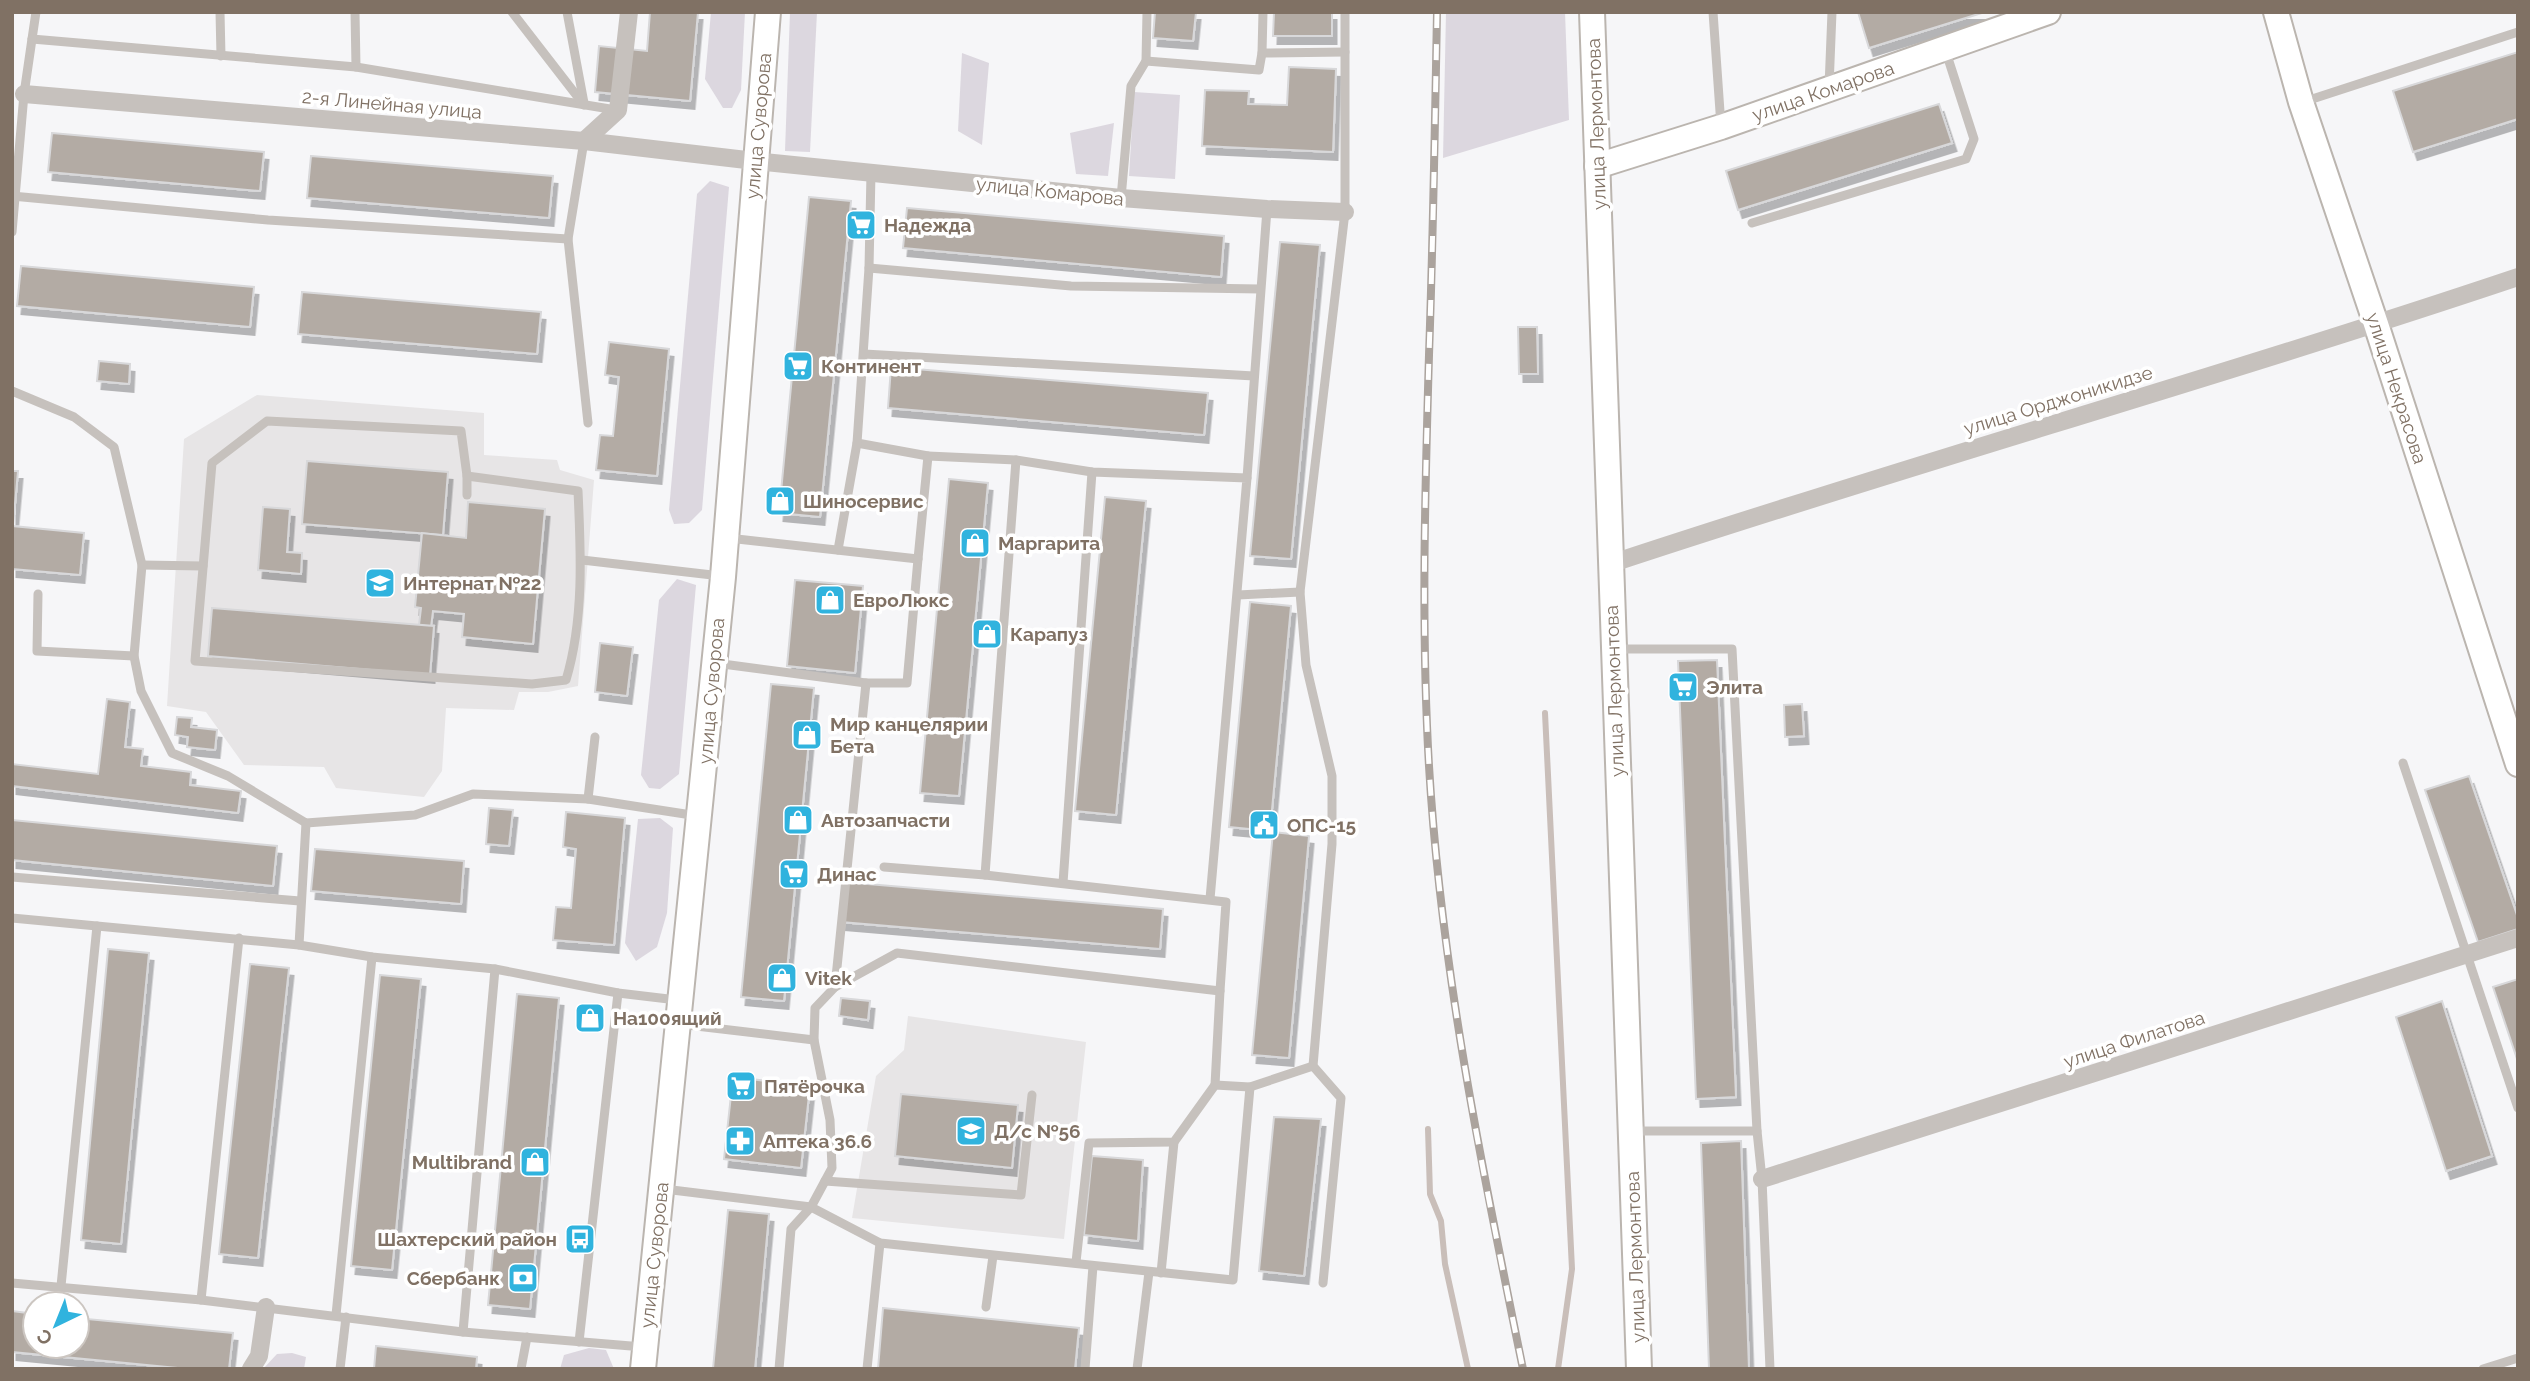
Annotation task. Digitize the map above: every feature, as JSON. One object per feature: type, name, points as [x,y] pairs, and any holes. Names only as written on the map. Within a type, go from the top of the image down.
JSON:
[{"type":"main road","name":"улица Суворова","points":[[644,1358],[723,577],[768,12]]},
{"type":"main road","name":"улица Лермонтова","points":[[1592,12],[1639,1369]]},
{"type":"main road","name":"улица Комарова","points":[[1597,166],[1721,127],[2048,12]]},
{"type":"main road","name":"улица Некрасова","points":[[2276,12],[2301,102],[2514,735],[2518,764]]},
{"type":"street","points":[[584,141],[618,110],[629,12]]},
{"type":"street","name":"2-я Линейная улица","points":[[24,94],[584,141],[755,162]]},
{"type":"street","name":"улица Комарова","points":[[755,162],[1121,198],[1345,212]]},
{"type":"street","name":"улица Орджоникидзе","points":[[1610,564],[1790,504],[2376,324],[2518,277]]},
{"type":"street","name":"улица Филатова","points":[[1762,1179],[2518,938]]},
{"type":"street","points":[[251,1369],[259,1356],[266,1307]]},
{"type":"lane","points":[[12,232],[24,94],[36,12]]},
{"type":"lane","points":[[220,12],[221,56]]},
{"type":"lane","points":[[355,12],[356,67]]},
{"type":"lane","points":[[512,12],[584,105]]},
{"type":"lane","points":[[566,12],[584,105]]},
{"type":"lane","points":[[1121,198],[1131,86],[1146,61],[1147,12]]},
{"type":"lane","points":[[1146,61],[1259,70],[1263,12]]},
{"type":"lane","points":[[1323,1283],[1341,1098],[1313,1066],[1332,844],[1332,776],[1306,665],[1300,592],[1345,212],[1345,12]]},
{"type":"lane","points":[[1713,12],[1721,127]]},
{"type":"lane","points":[[1829,89],[1832,12]]},
{"type":"lane","points":[[2301,102],[2518,32]]},
{"type":"lane","points":[[32,39],[356,67],[618,110]]},
{"type":"lane","points":[[1752,223],[1966,159],[1974,139],[1945,48]]},
{"type":"lane","points":[[1262,53],[1345,52]]},
{"type":"lane","points":[[584,141],[568,239],[588,423]]},
{"type":"lane","points":[[838,550],[857,443],[869,268],[871,173]]},
{"type":"lane","points":[[14,197],[268,220],[568,239]]},
{"type":"lane","points":[[1210,899],[1238,595],[1267,209]]},
{"type":"lane","points":[[869,268],[1071,286],[1260,289]]},
{"type":"lane","points":[[864,354],[1254,376]]},
{"type":"lane","points":[[12,391],[74,417],[114,447],[142,565],[134,656],[141,691],[173,753],[228,776],[306,823],[415,815],[473,794],[587,799],[700,817]]},
{"type":"lane","points":[[467,476],[578,491],[582,560],[573,655],[566,680],[532,684],[195,661],[212,463],[267,421],[461,431],[467,495]]},
{"type":"lane","points":[[857,443],[928,456],[1016,460],[1092,472],[1247,478]]},
{"type":"lane","points":[[713,663],[866,682],[907,683],[928,456]]},
{"type":"lane","points":[[985,875],[1016,460]]},
{"type":"lane","points":[[1063,883],[1092,472]]},
{"type":"lane","points":[[726,538],[918,559]]},
{"type":"lane","points":[[582,560],[723,577]]},
{"type":"lane","points":[[142,565],[203,566]]},
{"type":"lane","points":[[1238,595],[1300,592]]},
{"type":"lane","points":[[38,594],[37,651],[134,656]]},
{"type":"lane","points":[[1612,649],[1732,649],[1770,1369]]},
{"type":"lane","points":[[835,987],[866,682]]},
{"type":"lane","points":[[587,799],[596,737]]},
{"type":"lane","points":[[2403,763],[2518,1108]]},
{"type":"lane","points":[[299,944],[306,823]]},
{"type":"lane","points":[[884,867],[985,875],[1226,902],[1215,1085],[1174,1142],[1161,1273]]},
{"type":"lane","points":[[12,877],[300,901]]},
{"type":"lane","points":[[12,918],[299,944],[372,957],[495,969],[618,993],[678,1012],[814,1040]]},
{"type":"lane","points":[[61,1286],[97,926]]},
{"type":"lane","points":[[201,1300],[239,938]]},
{"type":"lane","points":[[779,1369],[791,1229],[811,1207],[832,1168],[830,1121],[814,1040],[815,1008],[835,987],[897,953],[1220,990]]},
{"type":"lane","points":[[340,1369],[341,1316],[372,957]]},
{"type":"lane","points":[[463,1332],[495,969]]},
{"type":"lane","points":[[579,1342],[618,993]]},
{"type":"lane","points":[[1215,1085],[1250,1087],[1313,1066]]},
{"type":"lane","points":[[660,1188],[811,1207],[880,1243],[1233,1280],[1250,1087]]},
{"type":"lane","points":[[825,1181],[1021,1195],[1032,1095]]},
{"type":"lane","points":[[1630,1131],[1757,1131]]},
{"type":"lane","points":[[1076,1262],[1089,1143],[1174,1142]]},
{"type":"lane","points":[[867,1369],[880,1243]]},
{"type":"lane","points":[[986,1307],[993,1256]]},
{"type":"lane","points":[[1085,1369],[1093,1266]]},
{"type":"lane","points":[[1137,1369],[1149,1272]]},
{"type":"lane","points":[[12,1283],[201,1300],[463,1332],[579,1342],[644,1358]]},
{"type":"lane","points":[[522,1369],[527,1337]]},
{"type":"lane","points":[[2483,1369],[2518,1358]]},
{"type":"shaded area","points":[[711,12],[745,12],[741,90],[732,108],[723,108],[705,79]]},
{"type":"shaded area","points":[[790,12],[817,12],[810,152],[785,151]]},
{"type":"shaded area","points":[[1446,12],[1565,12],[1569,120],[1443,158]]},
{"type":"shaded area","points":[[962,53],[989,63],[982,145],[958,131]]},
{"type":"shaded area","points":[[1134,92],[1180,95],[1175,179],[1129,176]]},
{"type":"shaded area","points":[[1114,123],[1108,176],[1076,174],[1070,133]]},
{"type":"shaded area","points":[[710,181],[729,187],[702,510],[689,523],[674,524],[669,510],[697,194]]},
{"type":"shaded area","name":"Интернат №22","points":[[257,395],[484,413],[484,455],[557,460],[560,470],[594,480],[578,686],[548,692],[519,692],[514,710],[446,708],[442,771],[424,797],[336,788],[324,767],[244,765],[206,712],[167,706],[184,439]]},
{"type":"shaded area","points":[[677,579],[696,585],[679,774],[660,789],[649,788],[641,775],[659,600]]},
{"type":"shaded area","points":[[660,818],[673,828],[667,913],[657,947],[636,961],[625,943],[638,819]]},
{"type":"shaded area","name":"Д/с №56","points":[[908,1016],[1086,1042],[1064,1239],[852,1218],[876,1076],[904,1050]]},
{"type":"shaded area","points":[[589,1348],[606,1350],[614,1369],[560,1369],[564,1355]]},
{"type":"shaded area","points":[[292,1353],[306,1357],[304,1369],[263,1369],[277,1354]]},
{"type":"building","points":[[650,12],[698,12],[690,101],[595,92],[599,46],[647,51]]},
{"type":"building","points":[[1155,12],[1196,12],[1193,41],[1153,38]]},
{"type":"building","points":[[1274,12],[1332,12],[1332,36],[1273,36]]},
{"type":"building","points":[[1858,12],[1985,12],[1869,48]]},
{"type":"building","points":[[2518,52],[2518,119],[2413,152],[2393,91]]},
{"type":"building","points":[[1289,67],[1336,69],[1333,152],[1202,146],[1205,90],[1249,91],[1248,104],[1287,105]]},
{"type":"building","points":[[1939,104],[1952,143],[1738,210],[1726,171]]},
{"type":"building","points":[[52,133],[264,152],[260,191],[48,172]]},
{"type":"building","points":[[311,156],[553,176],[549,218],[307,198]]},
{"type":"building","points":[[809,197],[851,201],[820,517],[779,513]]},
{"type":"building","points":[[907,208],[1224,236],[1221,277],[903,248]]},
{"type":"building","points":[[1280,242],[1320,245],[1291,559],[1250,556]]},
{"type":"building","points":[[21,266],[254,287],[250,327],[17,306]]},
{"type":"building","points":[[302,292],[541,312],[537,354],[298,334]]},
{"type":"building","points":[[1518,327],[1537,327],[1538,374],[1519,374]]},
{"type":"building","points":[[609,342],[669,349],[657,476],[596,470],[600,435],[613,436],[619,377],[605,375]]},
{"type":"building","points":[[99,361],[130,364],[129,384],[97,381]]},
{"type":"building","points":[[891,367],[1208,393],[1204,435],[888,408]]},
{"type":"building","points":[[307,461],[448,472],[443,535],[302,524]]},
{"type":"building","points":[[12,471],[18,471],[13,526],[84,533],[80,575],[12,569]]},
{"type":"building","points":[[949,479],[988,483],[959,796],[920,793]]},
{"type":"building","points":[[1105,497],[1146,501],[1116,815],[1075,811]]},
{"type":"building","points":[[468,502],[545,509],[533,644],[462,637],[464,614],[433,611],[431,627],[419,625],[421,608],[415,607],[422,533],[466,538]]},
{"type":"building","points":[[263,507],[290,509],[287,552],[302,553],[301,574],[258,570]]},
{"type":"building","points":[[795,580],[863,586],[855,673],[787,666]]},
{"type":"building","points":[[1250,602],[1291,606],[1270,831],[1229,827]]},
{"type":"building","points":[[212,608],[434,626],[430,675],[208,656]]},
{"type":"building","points":[[600,643],[633,647],[627,696],[595,692]]},
{"type":"building","points":[[1717,660],[1736,1097],[1696,1099],[1678,661]]},
{"type":"building","points":[[771,684],[814,688],[784,1001],[741,997]]},
{"type":"building","points":[[107,699],[130,702],[125,747],[143,749],[141,766],[191,772],[190,785],[241,791],[238,813],[12,786],[12,764],[98,774]]},
{"type":"building","points":[[1802,704],[1804,736],[1785,737],[1784,705]]},
{"type":"building","points":[[177,717],[192,718],[191,727],[217,730],[215,750],[187,747],[188,737],[175,735]]},
{"type":"building","points":[[2469,776],[2518,918],[2518,929],[2478,942],[2425,790]]},
{"type":"building","points":[[489,808],[513,810],[509,846],[486,844]]},
{"type":"building","points":[[566,812],[625,818],[614,945],[553,940],[556,907],[571,908],[576,849],[563,847]]},
{"type":"building","points":[[12,820],[277,846],[273,886],[12,860]]},
{"type":"building","points":[[1273,832],[1309,836],[1289,1058],[1252,1055]]},
{"type":"building","points":[[315,849],[464,861],[461,904],[311,891]]},
{"type":"building","points":[[844,882],[1163,909],[1160,949],[841,922]]},
{"type":"building","points":[[108,949],[149,953],[121,1244],[81,1240]]},
{"type":"building","points":[[250,964],[289,968],[258,1258],[219,1254]]},
{"type":"building","points":[[380,975],[421,979],[392,1270],[351,1266]]},
{"type":"building","points":[[2518,979],[2518,1062],[2493,987]]},
{"type":"building","points":[[517,994],[559,998],[530,1309],[488,1305]]},
{"type":"building","points":[[841,998],[870,1001],[868,1020],[839,1016]]},
{"type":"building","points":[[2442,1001],[2492,1156],[2446,1171],[2396,1017]]},
{"type":"building","points":[[733,1077],[810,1086],[801,1168],[724,1159]]},
{"type":"building","points":[[901,1094],[1018,1105],[1012,1168],[895,1156]]},
{"type":"building","points":[[1274,1117],[1321,1119],[1304,1276],[1259,1271]]},
{"type":"building","points":[[1741,1141],[1749,1369],[1709,1369],[1701,1143]]},
{"type":"building","points":[[1092,1156],[1143,1160],[1138,1241],[1084,1235]]},
{"type":"building","points":[[728,1210],[769,1214],[755,1369],[713,1369]]},
{"type":"building","points":[[883,1308],[1079,1328],[1075,1369],[878,1369]]},
{"type":"building","points":[[12,1311],[21,1312],[21,1353],[12,1352]]},
{"type":"building","points":[[91,1319],[233,1333],[229,1369],[188,1369],[91,1360]]},
{"type":"building","points":[[376,1346],[477,1357],[476,1369],[374,1369]]},
{"type":"waterway","points":[[1545,713],[1572,1269],[1558,1369]]},
{"type":"waterway","points":[[1428,1129],[1430,1194],[1441,1221],[1445,1264],[1468,1369]]},
{"type":"railway","points":[[1437,12],[1424,560],[1429,766],[1453,994],[1478,1144],[1523,1369]]},
{"type":"place","name":"Надежда","points":[[861,225]]},
{"type":"place","name":"Континент","points":[[798,366]]},
{"type":"place","name":"Шиносервис","points":[[780,501]]},
{"type":"place","name":"Маргарита","points":[[975,543]]},
{"type":"place","name":"Интернат №22","points":[[380,583]]},
{"type":"place","name":"ЕвроЛюкс","points":[[830,600]]},
{"type":"place","name":"Карапуз","points":[[987,634]]},
{"type":"place","name":"Элита","points":[[1683,687]]},
{"type":"place","name":"Мир канцелярии Бета","points":[[807,735]]},
{"type":"place","name":"Автозапчасти","points":[[798,820]]},
{"type":"place","name":"ОПС-15","points":[[1264,825]]},
{"type":"place","name":"Динас","points":[[794,874]]},
{"type":"place","name":"Vitek","points":[[782,978]]},
{"type":"place","name":"На100ящий","points":[[590,1018]]},
{"type":"place","name":"Пятёрочка","points":[[741,1086]]},
{"type":"place","name":"Д/с №56","points":[[971,1131]]},
{"type":"place","name":"Аптека 36.6","points":[[740,1141]]},
{"type":"place","name":"Multibrand","points":[[535,1162]]},
{"type":"place","name":"Шахтерский район","points":[[580,1239]]},
{"type":"place","name":"Сбербанк","points":[[523,1278]]}]
